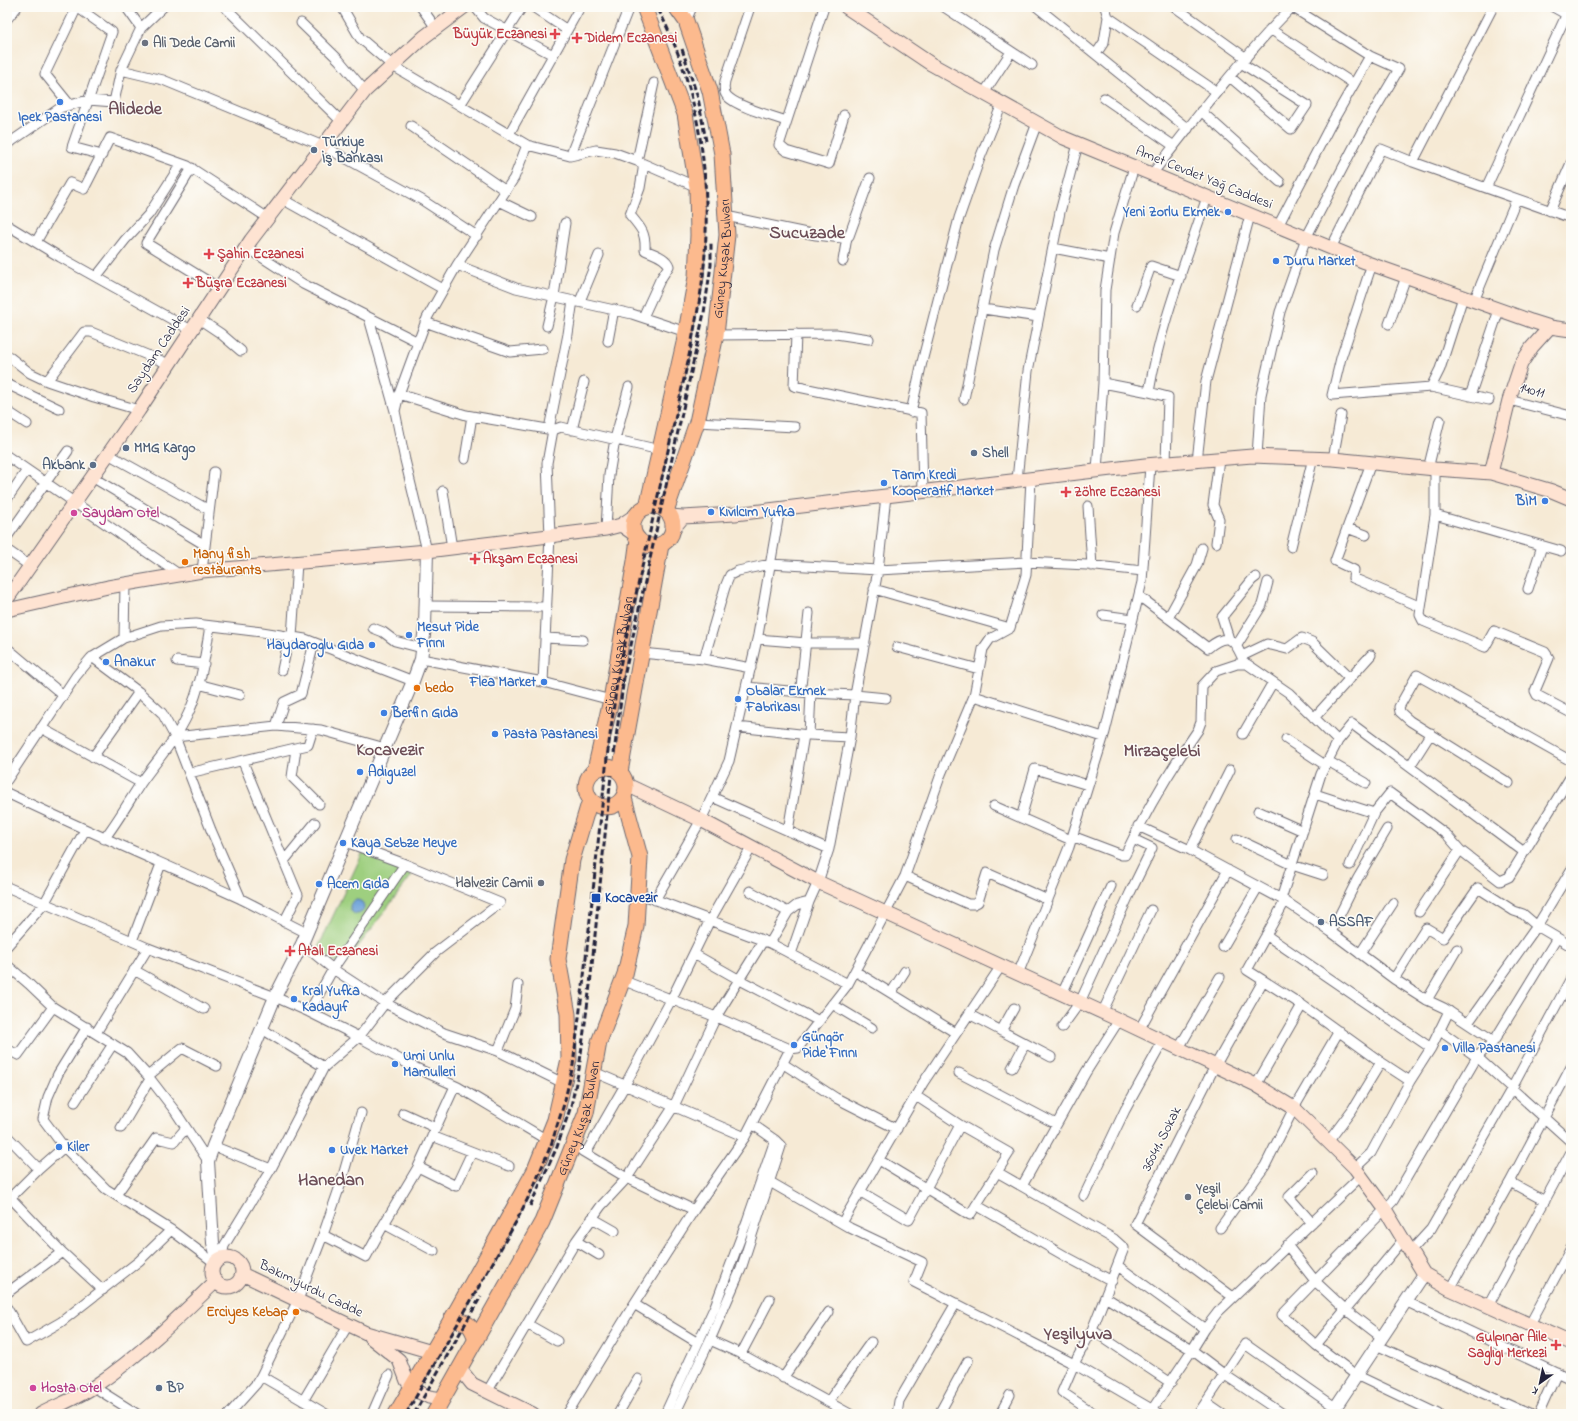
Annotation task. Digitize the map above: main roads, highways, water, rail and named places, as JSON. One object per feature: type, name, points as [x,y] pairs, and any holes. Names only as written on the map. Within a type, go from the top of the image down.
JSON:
[{"type":"main road","name":"Saydam Caddesi","points":[[7,599],[139,410],[246,247],[282,199],[365,92],[424,37],[464,7]]},
{"type":"main road","name":"Güney Kuşak Bulvarı","points":[[642,511],[660,450],[686,332],[696,277],[698,234],[697,187],[686,114],[644,7]]},
{"type":"main road","name":"Güney Kuşak Bulvarı","points":[[673,518],[697,422],[716,335],[727,235],[722,154],[710,91],[686,21],[676,7]]},
{"type":"main road","name":"Amet Cevdet Yağ Caddesi","points":[[846,7],[931,64],[1064,138],[1372,264],[1550,327],[1571,330]]},
{"type":"main road","points":[[1491,473],[1509,400],[1522,364],[1532,347],[1550,327]]},
{"type":"main road","points":[[7,610],[125,584],[202,571],[427,551],[606,529],[621,525],[642,511],[654,506],[660,507],[673,518],[734,514],[1166,463],[1257,456],[1333,459],[1432,469],[1491,473],[1552,491],[1571,499]]},
{"type":"main road","points":[[636,537],[633,527],[642,511]]},
{"type":"main road","points":[[621,525],[643,544],[649,546],[662,545],[671,536],[673,518]]},
{"type":"main road","name":"Güney Kuşak Bulvarı","points":[[595,770],[611,700],[636,561],[636,537]]},
{"type":"main road","name":"Güney Kuşak Bulvarı","points":[[434,1414],[542,1222],[586,1113],[599,1042],[622,980],[636,926],[640,858],[624,785],[641,653],[662,545]]},
{"type":"main road","points":[[624,785],[614,806],[607,808],[595,804],[590,800],[587,794],[587,781],[595,770],[601,767],[615,768],[624,785],[700,820],[818,882],[1119,1020],[1256,1085],[1294,1108],[1358,1172],[1385,1209],[1424,1274],[1450,1289],[1571,1343]]},
{"type":"main road","name":"Güney Kuşak Bulvarı","points":[[396,1414],[451,1320],[534,1172],[555,1120],[569,1059],[568,1014],[558,959],[572,860],[590,800]]},
{"type":"main road","points":[[232,1257],[240,1264],[242,1274],[233,1285],[224,1286],[216,1281],[212,1272],[218,1260],[232,1257]]},
{"type":"main road","name":"Bakımyurdu Cadde","points":[[242,1274],[366,1333]]},
{"type":"main road","points":[[40,1414],[94,1387],[130,1359],[216,1281]]},
{"type":"main road","points":[[451,1320],[461,1319],[469,1324],[474,1332],[476,1340]]},
{"type":"main road","points":[[366,1333],[432,1352]]},
{"type":"main road","points":[[366,1333],[399,1360],[407,1382],[415,1390],[429,1397],[442,1399]]},
{"type":"main road","points":[[456,1375],[487,1392],[514,1410],[533,1414]]},
{"type":"main road","points":[[52,1414],[66,1402]]},
{"type":"water","points":[[357,900],[362,902],[364,907],[362,912],[357,914],[352,912],[350,907],[352,902]]},
{"type":"railway","points":[[406,1414],[516,1222],[534,1186],[551,1145],[564,1104],[573,1065],[583,986],[607,758],[618,675],[688,361],[704,266],[706,200],[704,166],[699,133],[683,68],[657,7]]},
{"type":"railway","points":[[682,49],[698,98],[706,141]]},
{"type":"railway","points":[[614,753],[624,677],[704,313],[711,265],[711,241]]},
{"type":"railway","points":[[530,1206],[557,1147],[571,1106],[579,1069],[590,985],[611,775]]},
{"type":"railway","points":[[414,1414],[481,1296]]},
{"type":"place","name":"Büyük Eczanesi","points":[[555,34]]},
{"type":"place","name":"Didem Eczanesi","points":[[577,38]]},
{"type":"place","name":"Ali Dede Camii","points":[[145,43]]},
{"type":"place","name":"Ipek Pastanesi","points":[[60,102]]},
{"type":"place","name":"Türkiye İş Bankası","points":[[314,150]]},
{"type":"place","name":"Yeni Zorlu Ekmek","points":[[1228,212]]},
{"type":"place","name":"Şahin Eczanesi","points":[[209,254]]},
{"type":"place","name":"Duru Market","points":[[1276,261]]},
{"type":"place","name":"Büşra Eczanesi","points":[[188,283]]},
{"type":"place","name":"MMG Kargo","points":[[126,448]]},
{"type":"place","name":"Shell","points":[[974,453]]},
{"type":"place","name":"Akbank","points":[[93,465]]},
{"type":"place","name":"Tarım Kredi Kooperatif Market","points":[[884,483]]},
{"type":"place","name":"Zöhre Eczanesi","points":[[1066,492]]},
{"type":"place","name":"BİM","points":[[1545,501]]},
{"type":"place","name":"Kıvılcım Yufka","points":[[711,512]]},
{"type":"place","name":"Saydam Otel","points":[[74,513]]},
{"type":"place","name":"Akşam Eczanesi","points":[[475,559]]},
{"type":"place","name":"Many fish restaurants","points":[[185,562]]},
{"type":"place","name":"Mesut Pide Fırını","points":[[409,635]]},
{"type":"place","name":"Haydaroglu Gıda","points":[[372,645]]},
{"type":"place","name":"Anakur","points":[[106,662]]},
{"type":"place","name":"Flea Market","points":[[544,682]]},
{"type":"place","name":"bedo","points":[[417,688]]},
{"type":"place","name":"Obalar Ekmek Fabrikası","points":[[738,699]]},
{"type":"place","name":"Berfin Gıda","points":[[384,713]]},
{"type":"place","name":"Pasta Pastanesi","points":[[495,734]]},
{"type":"place","name":"Adıguzel","points":[[360,772]]},
{"type":"place","name":"Kaya Sebze Meyve","points":[[343,843]]},
{"type":"place","name":"Halvezir Camii","points":[[541,883]]},
{"type":"place","name":"Acem Gıda","points":[[319,884]]},
{"type":"place","name":"Kocavezir","points":[[596,898]]},
{"type":"place","name":"ASSAF","points":[[1321,922]]},
{"type":"place","name":"Atalı Eczanesi","points":[[290,951]]},
{"type":"place","name":"Kral Yufka Kadayıf","points":[[294,999]]},
{"type":"place","name":"Güngör Pide Fırını","points":[[794,1045]]},
{"type":"place","name":"Villa Pastanesi","points":[[1445,1048]]},
{"type":"place","name":"Umi Unlu Mamulleri","points":[[395,1064]]},
{"type":"place","name":"Kiler","points":[[59,1147]]},
{"type":"place","name":"Uvek Market","points":[[332,1150]]},
{"type":"place","name":"Yeşil Çelebi Camii","points":[[1188,1197]]},
{"type":"place","name":"Erciyes Kebap","points":[[296,1312]]},
{"type":"place","name":"Gulpınar Aile Saglıgı Merkezi","points":[[1556,1345]]},
{"type":"place","name":"Hosta Otel","points":[[33,1388]]},
{"type":"place","name":"BP","points":[[159,1388]]},
{"type":"district","name":"Alidede","points":[[135,110]]},
{"type":"district","name":"Sucuzade","points":[[807,234]]},
{"type":"district","name":"Kocavezir","points":[[390,751]]},
{"type":"district","name":"Mirzaçelebi","points":[[1162,752]]},
{"type":"district","name":"Hanedan","points":[[331,1181]]},
{"type":"district","name":"Yeşilyuva","points":[[1078,1335]]}]
